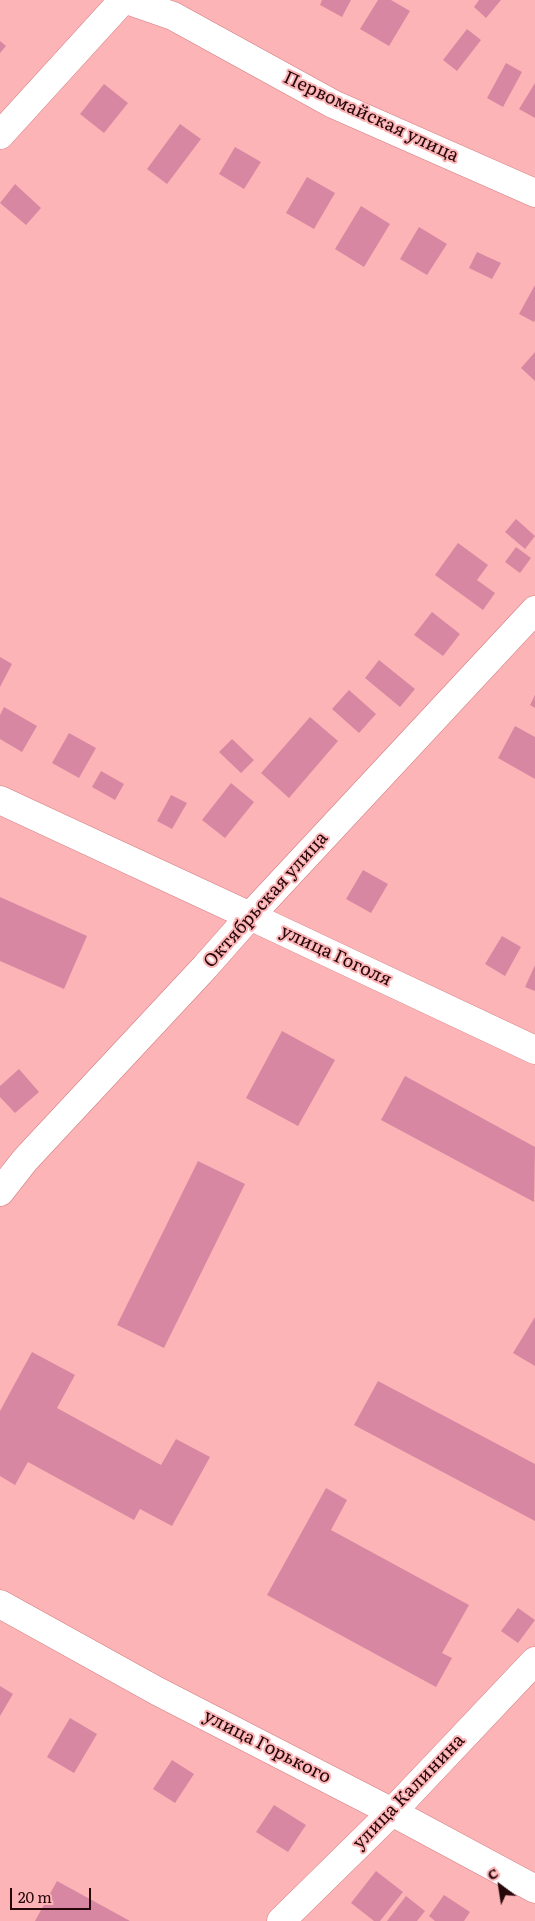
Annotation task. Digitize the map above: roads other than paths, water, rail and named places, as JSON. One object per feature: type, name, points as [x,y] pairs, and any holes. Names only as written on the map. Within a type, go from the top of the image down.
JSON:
[{"type":"street","points":[[0,135],[123,0]]},
{"type":"street","name":"Первомайская улица","points":[[127,0],[173,16],[333,104],[535,193]]},
{"type":"street","name":"Октябрьская улица","points":[[0,1192],[25,1160],[535,610]]},
{"type":"street","name":"улица Гоголя","points":[[0,800],[535,1050]]},
{"type":"street","name":"улица Горького","points":[[0,1604],[157,1691],[392,1812],[535,1889]]},
{"type":"street","name":"улица Калинина","points":[[281,1921],[392,1812],[535,1661]]}]
